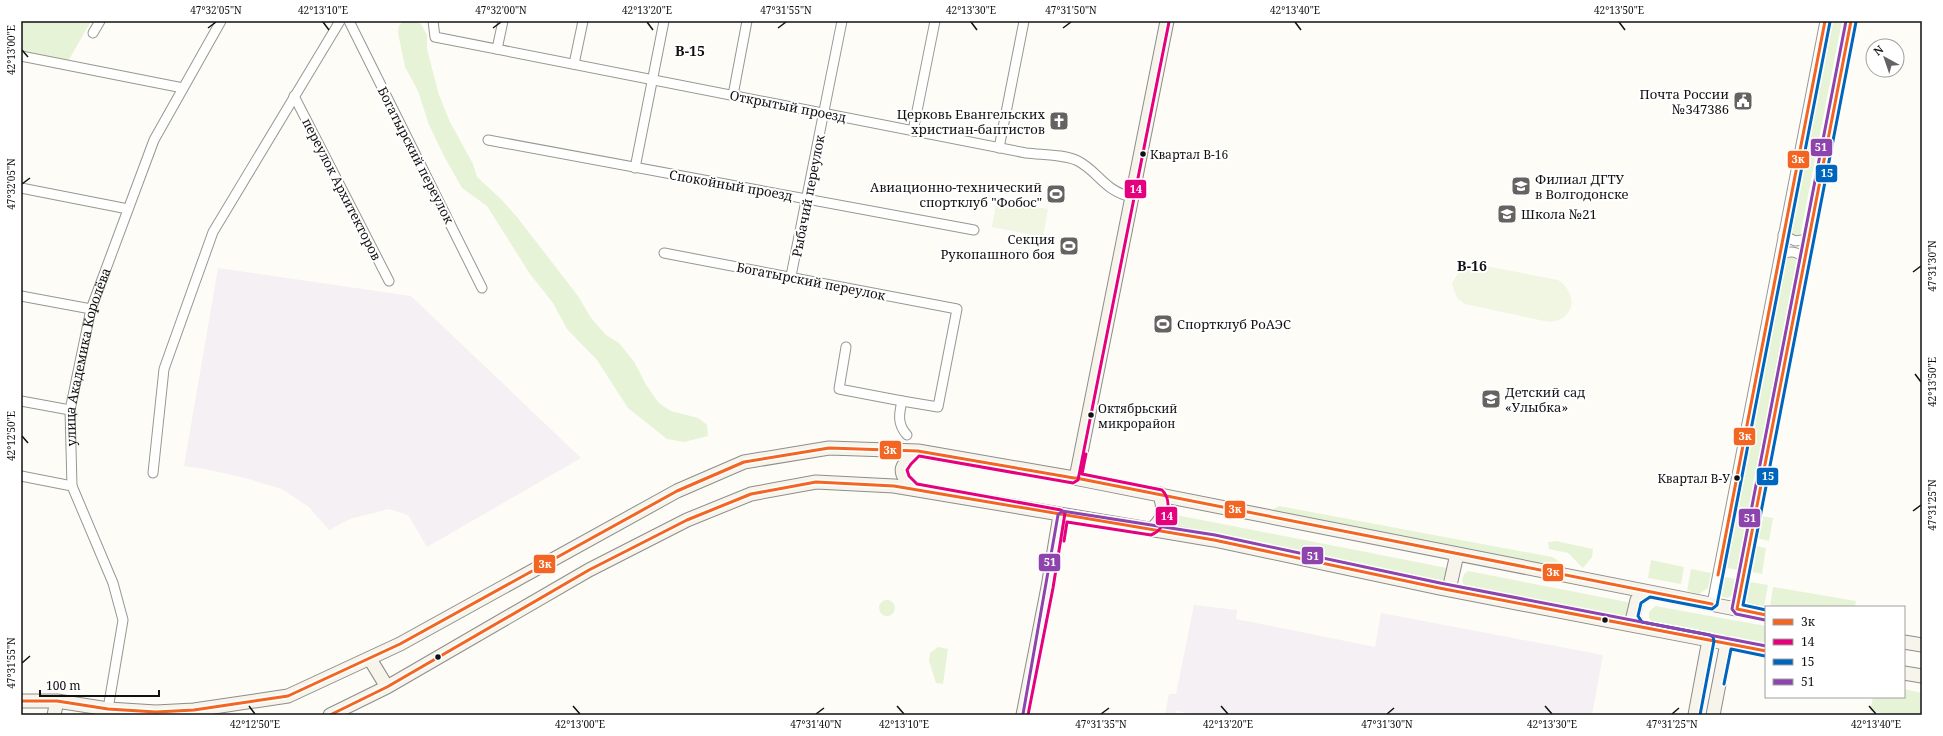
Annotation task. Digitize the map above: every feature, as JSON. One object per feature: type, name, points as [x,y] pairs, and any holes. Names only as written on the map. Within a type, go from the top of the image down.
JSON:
[{"type":"main road","points":[[1075,478],[1166,21]]},
{"type":"main road","points":[[21,701],[57,701],[83,710],[108,709],[156,712],[194,710],[288,696],[370,659],[677,491],[744,462],[829,448],[918,451],[1075,478],[1765,615]]},
{"type":"main road","points":[[915,490],[904,480],[902,468],[906,460],[918,451]]},
{"type":"main road","points":[[330,715],[387,688],[589,570],[687,520],[751,494],[816,482],[894,486],[1214,540],[1448,590],[1765,651]]},
{"type":"main road","points":[[1151,530],[1160,523],[1164,511],[1160,494]]},
{"type":"main road","points":[[1024,715],[1061,515]]},
{"type":"main road","points":[[1028,715],[1061,515]]},
{"type":"main road","points":[[1448,590],[1457,554]]},
{"type":"main road","points":[[1639,626],[1633,617],[1637,600],[1649,592]]},
{"type":"main road","points":[[1695,715],[1709,640]]},
{"type":"main road","points":[[1905,642],[1922,645]]},
{"type":"main road","points":[[1713,715],[1727,643]]},
{"type":"main road","points":[[370,659],[387,688]]},
{"type":"main road","points":[[1905,673],[1922,676]]},
{"type":"main road","points":[[54,715],[57,701]]},
{"type":"street","points":[[94,33],[100,21]]},
{"type":"street","name":"улица Академика Королёва","points":[[108,709],[122,620],[113,583],[72,486],[70,410],[91,309],[154,140],[221,21]]},
{"type":"street","points":[[153,473],[164,369],[213,232],[340,21]]},
{"type":"street","name":"Богатырский переулок","points":[[349,21],[482,288]]},
{"type":"street","name":"Открытый проезд","points":[[433,21],[435,37],[999,148],[1067,158],[1078,161],[1106,186],[1130,196]]},
{"type":"street","points":[[497,49],[502,21]]},
{"type":"street","points":[[574,64],[582,21]]},
{"type":"street","points":[[635,168],[664,21]]},
{"type":"street","points":[[732,95],[747,21]]},
{"type":"street","name":"Рыбачий переулок","points":[[791,276],[808,199],[842,21]]},
{"type":"street","points":[[913,131],[935,21]]},
{"type":"street","points":[[999,148],[1024,21]]},
{"type":"street","points":[[1712,604],[1825,21]]},
{"type":"street","points":[[1737,609],[1851,21]]},
{"type":"street","points":[[21,56],[183,88]]},
{"type":"street","name":"переулок Архитекторов","points":[[294,96],[389,281]]},
{"type":"street","name":"Спокойный проезд","points":[[488,140],[974,230]]},
{"type":"street","points":[[21,188],[128,209]]},
{"type":"street","points":[[1783,235],[1795,241],[1809,239]]},
{"type":"street","points":[[1780,256],[1787,252],[1795,252],[1805,259]]},
{"type":"street","name":"Богатырский переулок","points":[[664,253],[791,276],[957,309],[938,407],[902,401]]},
{"type":"street","points":[[21,296],[91,309]]},
{"type":"street","points":[[846,347],[839,389],[902,401],[898,418],[902,429],[907,435]]},
{"type":"street","points":[[21,401],[70,410]]},
{"type":"street","points":[[21,476],[72,486]]},
{"type":"shaded area","points":[[218,268],[411,296],[581,458],[427,547],[408,515],[389,509],[350,519],[329,530],[309,507],[282,489],[245,478],[184,466]]},
{"type":"shaded area","points":[[1194,605],[1237,610],[1236,619],[1375,647],[1381,613],[1603,655],[1592,715],[1196,715],[1176,711],[1175,715],[1165,715],[1169,694],[1176,694]]},
{"type":"green space","points":[[21,21],[91,21],[67,63],[21,54]]},
{"type":"green space","points":[[403,21],[415,21],[421,24],[427,35],[427,49],[439,95],[450,122],[473,164],[477,177],[501,199],[517,217],[578,296],[591,318],[606,335],[619,343],[635,363],[646,385],[659,403],[671,411],[698,418],[707,425],[708,436],[684,442],[667,439],[628,408],[597,360],[567,329],[553,303],[530,274],[487,206],[462,188],[429,125],[418,91],[405,67],[398,33],[399,26]]},
{"type":"green space","points":[[1827,21],[1842,21],[1800,237],[1796,238],[1787,232]]},
{"type":"green space","points":[[997,200],[1048,209],[1043,237],[992,227]]},
{"type":"green space","points":[[1785,256],[1794,257],[1797,259],[1737,570],[1723,567],[1782,258]]},
{"type":"green space","points":[[1470,263],[1558,280],[1569,292],[1571,306],[1569,312],[1558,320],[1549,322],[1465,304],[1457,298],[1452,284],[1459,271]]},
{"type":"green space","points":[[1279,506],[1552,557],[1562,563],[1568,571],[1264,514]]},
{"type":"green space","points":[[1166,513],[1447,568],[1448,572],[1444,582],[1162,528],[1168,520]]},
{"type":"green space","points":[[1761,516],[1773,518],[1769,541],[1757,538]]},
{"type":"green space","points":[[1556,541],[1593,549],[1592,557],[1583,568],[1568,553],[1549,549],[1548,542]]},
{"type":"green space","points":[[1752,545],[1766,548],[1762,574],[1747,571]]},
{"type":"green space","points":[[1651,560],[1684,567],[1681,584],[1648,578]]},
{"type":"green space","points":[[1691,569],[1711,573],[1708,588],[1699,594],[1687,591]]},
{"type":"green space","points":[[1468,571],[1632,603],[1630,617],[1464,585],[1462,581],[1464,574]]},
{"type":"green space","points":[[1721,576],[1735,579],[1732,595],[1728,598],[1719,596],[1717,593]]},
{"type":"green space","points":[[1745,581],[1768,585],[1763,611],[1744,607],[1741,600]]},
{"type":"green space","points":[[1773,587],[1856,601],[1855,606],[1770,606]]},
{"type":"green space","points":[[887,600],[894,605],[895,608],[890,615],[887,616],[880,611],[879,608],[884,601]]},
{"type":"green space","points":[[1655,606],[1765,626],[1765,643],[1652,621],[1649,618],[1649,612]]},
{"type":"green space","points":[[938,647],[948,649],[943,684],[936,683],[929,661],[930,653]]},
{"type":"green space","points":[[1905,689],[1922,693],[1922,715],[1891,715],[1870,711],[1873,698],[1905,698]]},
{"type":"transit line","name":"3к","points":[[1718,575],[1825,21]]},
{"type":"transit line","name":"51","points":[[1765,620],[1736,614],[1732,609],[1846,21]]},
{"type":"transit line","name":"3к","points":[[1765,615],[1737,609],[1851,21]]},
{"type":"transit line","name":"14","points":[[1028,715],[1053,588],[1065,513],[1061,510],[917,484],[909,476],[907,470],[919,456],[1073,483],[1078,480],[1169,22]]},
{"type":"transit line","name":"15","points":[[1700,715],[1714,641],[1713,637],[1710,635],[1642,622],[1638,616],[1641,603],[1650,597],[1712,609],[1717,605],[1830,22]]},
{"type":"transit line","name":"15","points":[[1765,610],[1743,605],[1856,22]]},
{"type":"transit line","name":"3к","points":[[21,701],[57,701],[108,709],[156,712],[194,710],[288,696],[400,644],[677,491],[744,462],[829,448],[918,451],[1074,478]]},
{"type":"transit line","name":"14","points":[[1064,541],[1067,522],[1151,535],[1157,532],[1165,521],[1167,515],[1168,501],[1162,490],[1082,474],[1086,454]]},
{"type":"transit line","name":"3к","points":[[1076,478],[1712,604]]},
{"type":"transit line","name":"3к","points":[[330,715],[387,687],[589,570],[687,520],[751,494],[816,482],[894,486],[1214,540],[1439,588],[1765,651]]},
{"type":"transit line","name":"51","points":[[1023,714],[1058,515],[1062,511],[1215,535],[1440,583],[1765,646]]},
{"type":"transit line","name":"15","points":[[1724,684],[1731,649],[1765,656]]},
{"type":"place","name":"Почта России №347386","points":[[1743,101]]},
{"type":"place","name":"Церковь Евангельских христиан-баптистов","points":[[1059,121]]},
{"type":"place","name":"Квартал В-16","points":[[1143,154]]},
{"type":"place","name":"Филиал ДГТУ в Волгодонске","points":[[1521,186]]},
{"type":"place","name":"Авиационно-технический спортклуб \"Фобос\"","points":[[1056,194]]},
{"type":"place","name":"Школа №21","points":[[1507,214]]},
{"type":"place","name":"Секция Рукопашного боя","points":[[1069,246]]},
{"type":"place","name":"Спортклуб РоАЭС","points":[[1163,324]]},
{"type":"place","name":"Детский сад «Улыбка»","points":[[1491,399]]},
{"type":"place","name":"Октябрьский микрорайон","points":[[1091,415]]},
{"type":"place","name":"Квартал В-У","points":[[1737,478]]},
{"type":"district","name":"В-15","points":[[690,51]]},
{"type":"district","name":"В-16","points":[[1472,266]]}]
